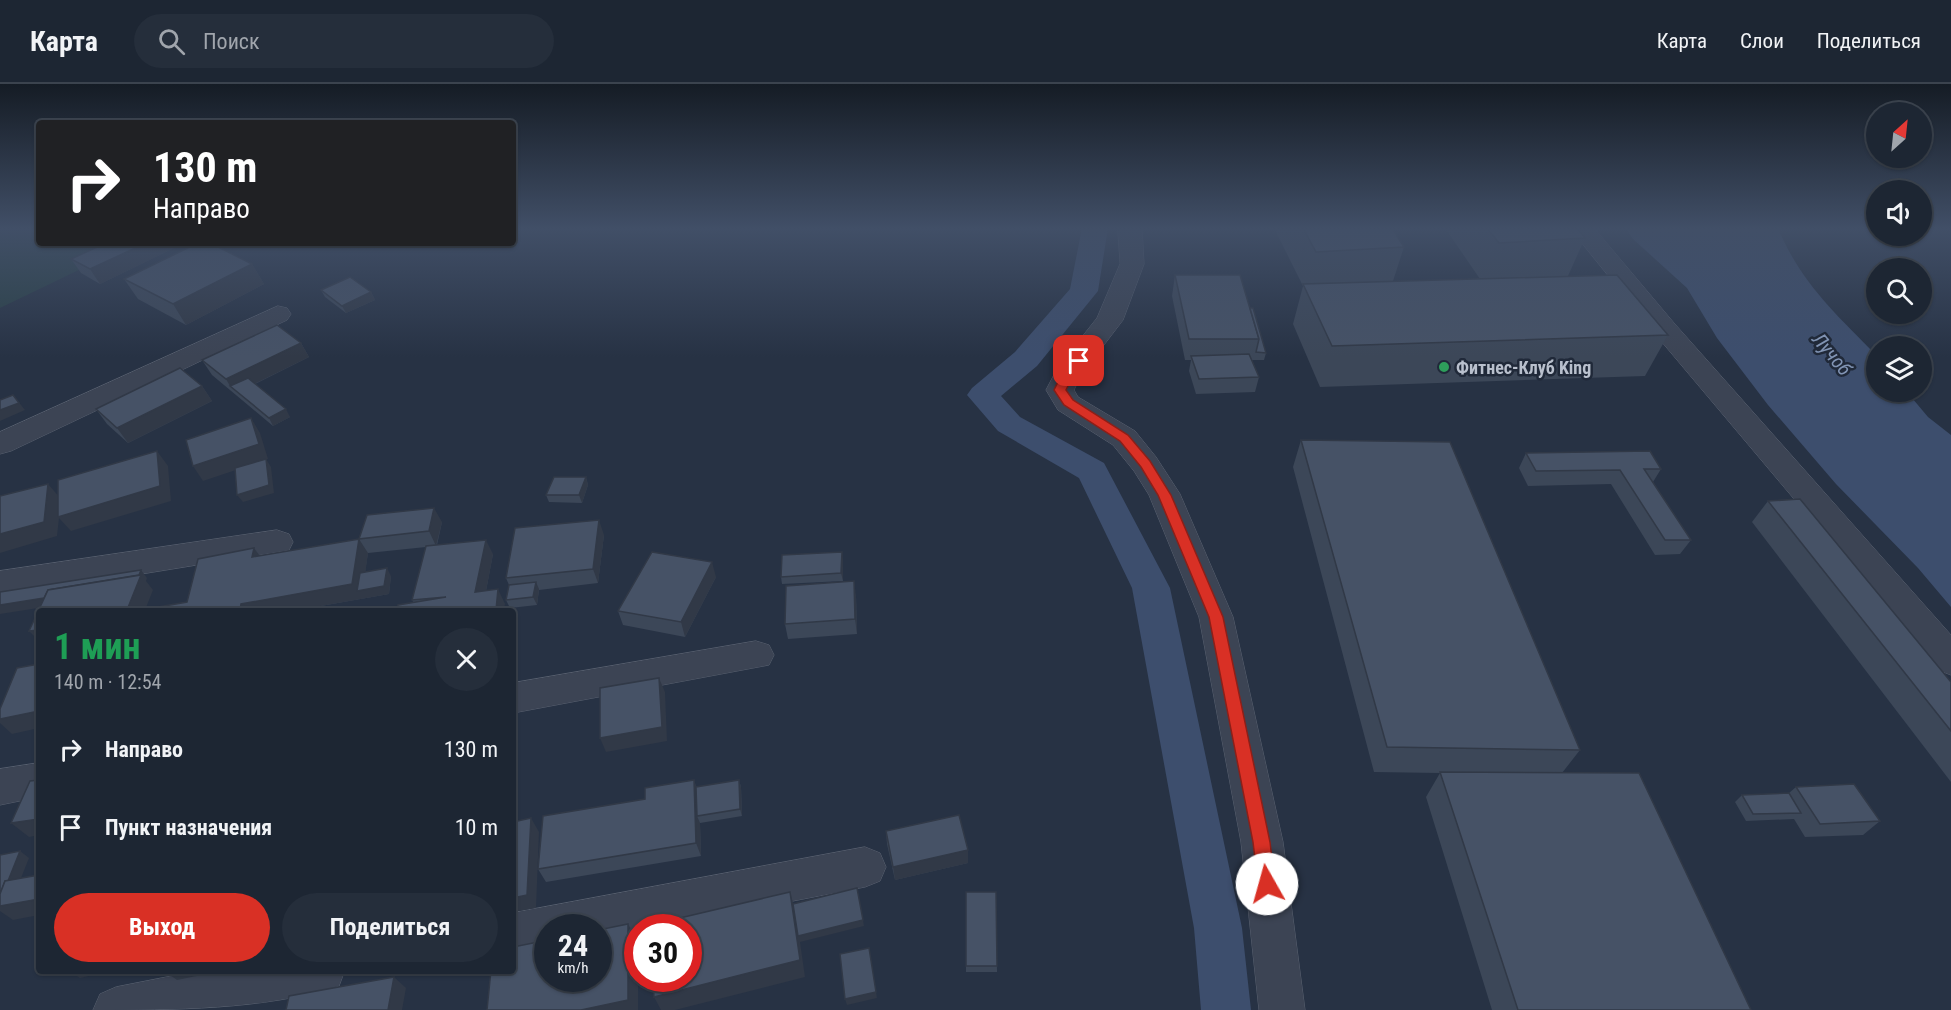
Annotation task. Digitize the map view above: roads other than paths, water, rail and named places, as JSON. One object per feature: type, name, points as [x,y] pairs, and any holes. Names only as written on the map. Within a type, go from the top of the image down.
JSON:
[{"type":"street","points":[[1129,271],[1110,320],[1068,373],[1060,390],[1068,403],[1124,438],[1145,464],[1164,495],[1216,617],[1262,842],[1282,1010]]},
{"type":"street","points":[[1618,271],[1951,660]]},
{"type":"street","points":[[0,444],[278,314]]},
{"type":"street","points":[[0,584],[277,542]]},
{"type":"street","points":[[516,697],[756,655]]},
{"type":"street","points":[[0,787],[36,781]]},
{"type":"street","points":[[612,915],[866,867]]},
{"type":"street","points":[[516,933],[534,930]]},
{"type":"street","points":[[117,1010],[302,974]]},
{"type":"water","name":"Лучоб","points":[[1669,271],[1801,271],[1833,311],[1866,345],[1866,402],[1915,402],[1928,417],[1951,435],[1951,607],[1918,568],[1836,484],[1768,405],[1717,338],[1687,288]]},
{"type":"waterway","points":[[1087,271],[1084,291],[1026,359],[983,395],[1009,424],[1092,471],[1151,588],[1218,928],[1226,1010]]},
{"type":"place","name":"Фитнес-Клуб King","points":[[1444,367]]}]
